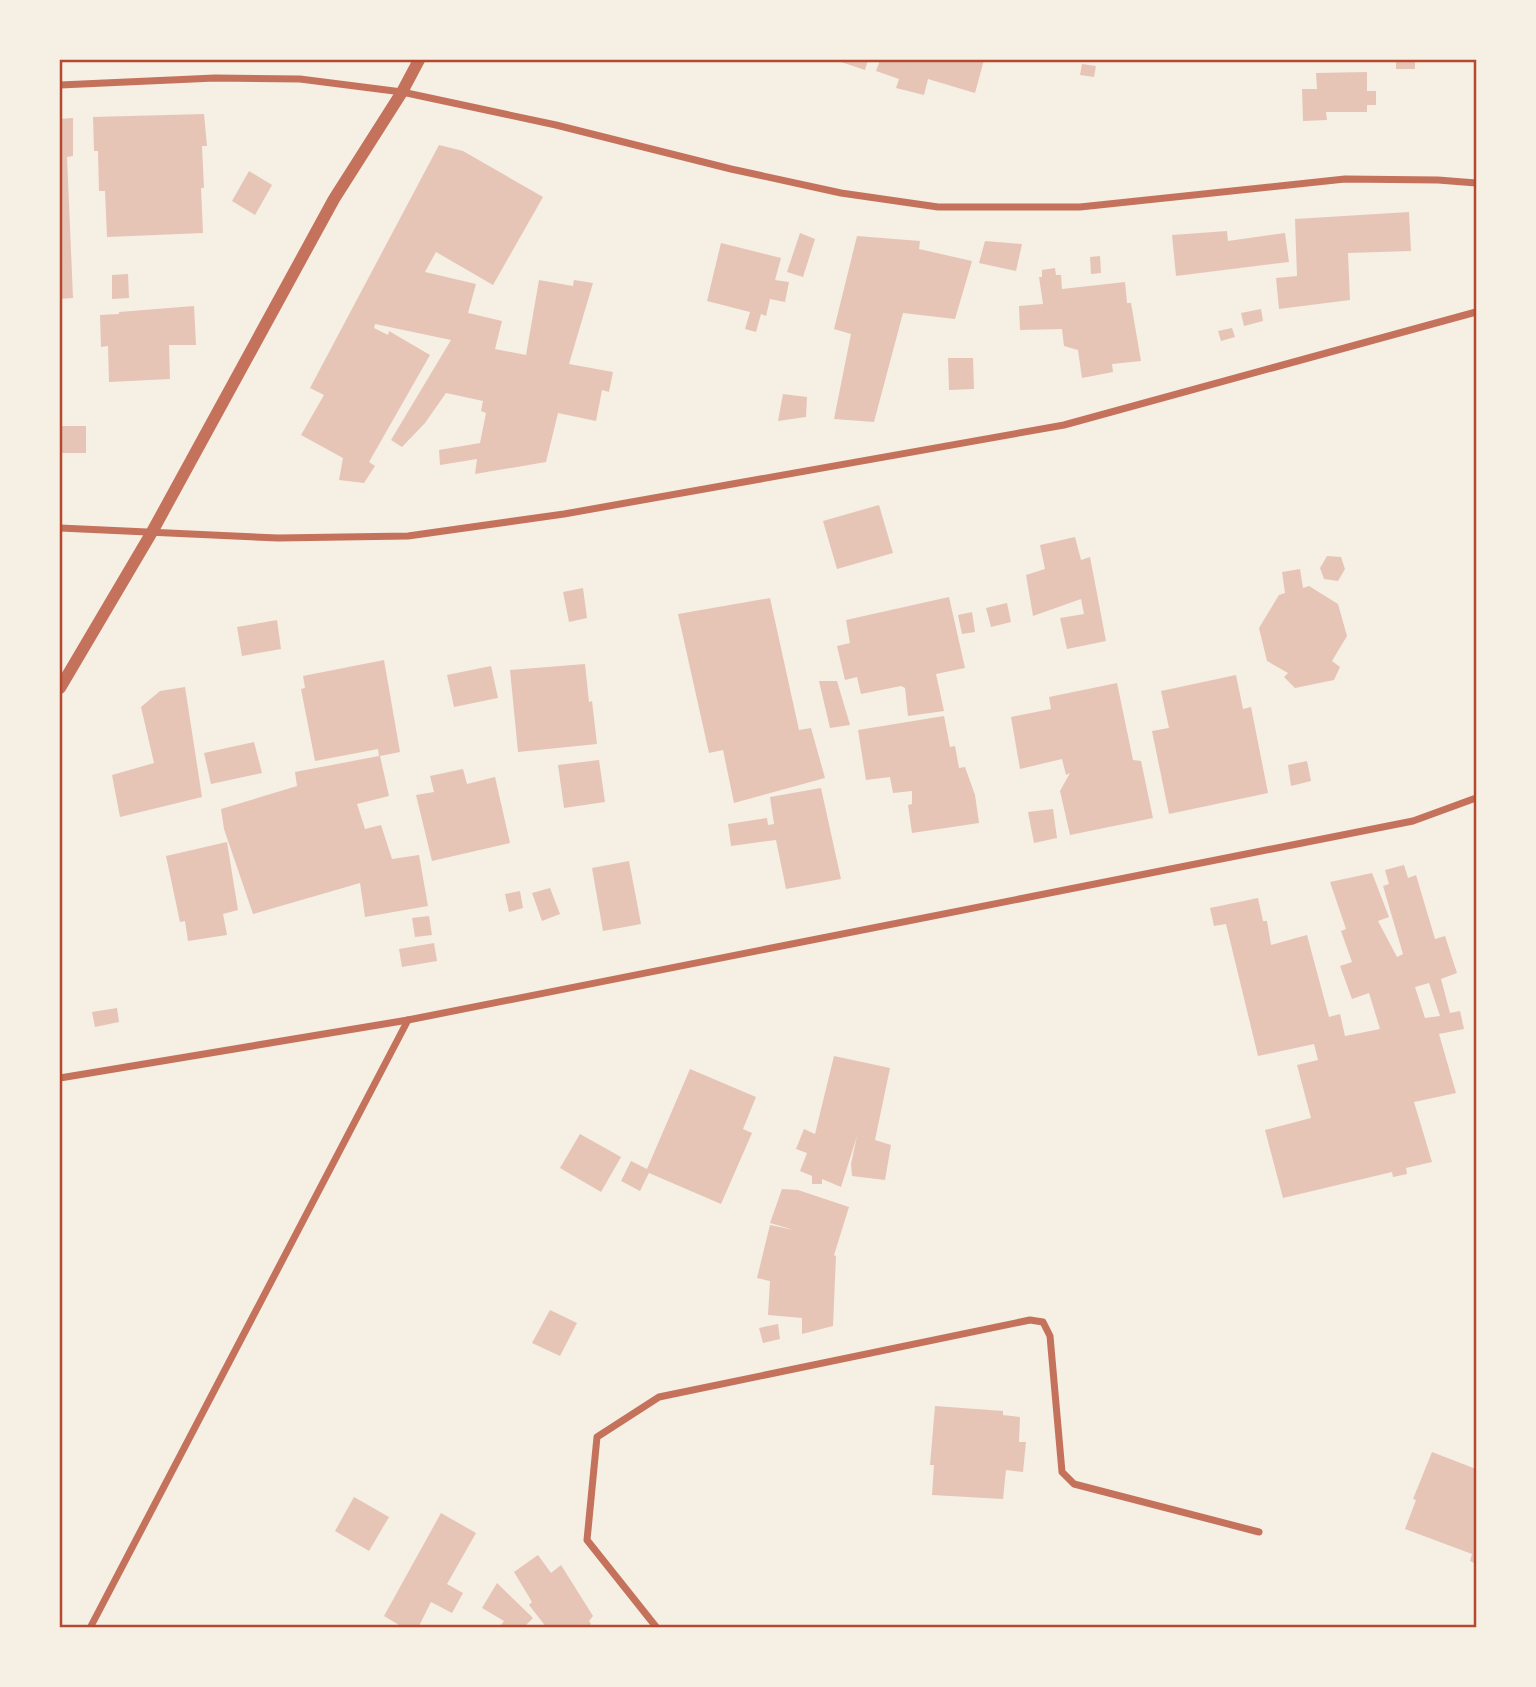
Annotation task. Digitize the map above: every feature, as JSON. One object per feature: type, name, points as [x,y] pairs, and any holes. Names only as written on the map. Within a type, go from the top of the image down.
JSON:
[{"type":"street","points":[[60,688],[152,532],[334,199],[402,92],[419,60]]},
{"type":"street","points":[[60,85],[215,78],[300,79],[402,92],[556,125],[731,170],[841,193],[938,207],[1080,207],[1345,179],[1476,183]]},
{"type":"street","points":[[60,528],[278,538],[408,536],[564,514],[1064,425],[1476,312]]},
{"type":"street","points":[[60,1078],[408,1020],[1413,821],[1476,798]]},
{"type":"street","points":[[90,1628],[408,1020]]},
{"type":"street","points":[[657,1628],[587,1540],[597,1437],[659,1397],[1030,1320],[1043,1322],[1051,1336],[1062,1472],[1074,1484],[1259,1532]]},
{"type":"building","points":[[835,60],[868,60],[865,70]]},
{"type":"building","points":[[880,60],[984,60],[975,93],[928,79],[924,95],[896,88],[899,79],[876,71]]},
{"type":"building","points":[[1396,60],[1415,60],[1415,69],[1396,69]]},
{"type":"building","points":[[1082,64],[1096,66],[1094,77],[1080,75]]},
{"type":"building","points":[[1367,72],[1367,91],[1376,91],[1376,105],[1367,105],[1367,112],[1326,112],[1327,120],[1303,121],[1302,89],[1317,89],[1316,73]]},
{"type":"building","points":[[204,114],[207,146],[202,146],[203,233],[107,237],[105,191],[99,191],[98,151],[94,151],[93,117]]},
{"type":"building","points":[[73,118],[73,156],[67,157],[73,298],[60,299],[60,119]]},
{"type":"building","points":[[439,145],[463,151],[543,197],[493,285],[436,252],[425,272],[476,284],[468,313],[502,321],[495,349],[526,355],[539,280],[573,286],[574,280],[593,283],[569,364],[613,372],[609,392],[602,390],[596,421],[558,413],[546,462],[475,474],[477,459],[440,465],[439,450],[480,443],[486,413],[481,411],[483,401],[446,393],[425,423],[402,447],[391,440],[451,340],[375,324],[374,328],[388,335],[389,331],[430,355],[369,462],[375,466],[364,483],[339,480],[343,458],[301,435],[324,395],[310,388]]},
{"type":"building","points":[[249,171],[272,185],[255,215],[232,201]]},
{"type":"building","points":[[1409,212],[1411,251],[1348,253],[1350,300],[1279,309],[1276,278],[1297,276],[1295,219]]},
{"type":"building","points":[[1227,231],[1228,241],[1285,233],[1289,262],[1176,276],[1172,235]]},
{"type":"building","points":[[800,233],[815,239],[803,277],[787,272]]},
{"type":"building","points":[[857,236],[920,241],[919,249],[972,261],[955,319],[903,313],[874,422],[834,419],[851,334],[834,329]]},
{"type":"building","points":[[985,241],[1022,244],[1016,271],[979,263]]},
{"type":"building","points":[[721,243],[781,258],[775,280],[789,282],[785,302],[770,299],[766,316],[761,314],[756,332],[745,329],[750,312],[707,301]]},
{"type":"building","points":[[1100,256],[1101,273],[1091,274],[1090,257]]},
{"type":"building","points":[[1055,268],[1056,275],[1061,275],[1062,289],[1125,282],[1127,303],[1131,303],[1141,361],[1112,364],[1113,372],[1082,378],[1078,350],[1064,346],[1062,329],[1020,330],[1019,306],[1043,304],[1039,277],[1042,277],[1042,270]]},
{"type":"building","points":[[128,274],[129,298],[112,299],[112,275]]},
{"type":"building","points":[[194,306],[196,345],[169,345],[170,379],[109,382],[108,346],[101,347],[100,315]]},
{"type":"building","points":[[1261,309],[1263,321],[1244,326],[1241,313]]},
{"type":"building","points":[[1232,328],[1235,337],[1221,341],[1218,331]]},
{"type":"building","points":[[948,358],[973,358],[974,389],[949,390]]},
{"type":"building","points":[[783,394],[807,397],[806,417],[778,421]]},
{"type":"building","points":[[60,426],[86,426],[86,453],[60,453]]},
{"type":"building","points":[[879,505],[893,553],[837,569],[823,521]]},
{"type":"building","points":[[1075,537],[1081,560],[1090,557],[1106,641],[1067,649],[1060,618],[1084,614],[1081,599],[1033,616],[1026,575],[1045,569],[1040,545]]},
{"type":"building","points":[[1327,556],[1341,557],[1345,569],[1338,581],[1324,579],[1320,568]]},
{"type":"building","points":[[1300,569],[1303,588],[1309,586],[1338,604],[1347,636],[1332,661],[1340,667],[1334,680],[1295,688],[1284,677],[1288,673],[1267,661],[1259,628],[1279,595],[1285,593],[1282,572]]},
{"type":"building","points":[[583,588],[587,618],[569,622],[563,592]]},
{"type":"building","points":[[949,597],[965,668],[936,674],[944,711],[908,716],[905,688],[901,686],[861,694],[857,677],[845,680],[837,646],[850,643],[846,620]]},
{"type":"building","points":[[770,598],[799,730],[811,728],[825,778],[734,803],[723,750],[709,753],[678,614]]},
{"type":"building","points":[[1007,603],[1011,622],[991,627],[986,608]]},
{"type":"building","points":[[972,612],[975,632],[962,634],[958,615]]},
{"type":"building","points":[[277,620],[281,649],[242,656],[237,627]]},
{"type":"building","points":[[384,660],[400,752],[380,756],[389,796],[357,804],[365,829],[381,825],[392,859],[419,855],[428,906],[365,917],[360,883],[253,914],[224,829],[221,809],[297,786],[295,772],[379,756],[378,749],[315,761],[301,689],[305,688],[303,676]]},
{"type":"building","points":[[585,664],[597,744],[518,752],[510,670]]},
{"type":"building","points":[[491,666],[498,698],[454,707],[447,675]]},
{"type":"building","points":[[1236,675],[1243,709],[1251,707],[1268,793],[1169,814],[1152,731],[1169,728],[1161,691]]},
{"type":"building","points":[[819,681],[837,681],[850,725],[830,728]]},
{"type":"building","points":[[1117,683],[1133,760],[1141,761],[1153,818],[1070,835],[1060,791],[1070,773],[1066,775],[1062,759],[1020,769],[1011,717],[1051,709],[1049,697]]},
{"type":"building","points":[[185,687],[202,797],[120,817],[112,775],[154,763],[141,707],[160,691]]},
{"type":"building","points":[[944,716],[950,747],[955,746],[959,768],[965,767],[975,795],[979,823],[912,833],[908,805],[912,804],[912,791],[893,793],[890,777],[866,780],[858,730]]},
{"type":"building","points":[[254,742],[262,773],[211,784],[204,753]]},
{"type":"building","points":[[599,760],[605,802],[564,808],[558,765]]},
{"type":"building","points":[[1307,761],[1311,781],[1291,786],[1288,765]]},
{"type":"building","points":[[463,769],[467,784],[495,777],[510,843],[432,861],[416,795],[434,792],[430,776]]},
{"type":"building","points":[[821,788],[841,879],[786,889],[776,840],[731,846],[728,824],[767,818],[768,825],[774,824],[770,797]]},
{"type":"building","points":[[1053,809],[1057,838],[1034,843],[1028,812]]},
{"type":"building","points":[[227,842],[238,910],[223,914],[227,935],[188,941],[185,921],[180,922],[166,856]]},
{"type":"building","points":[[629,861],[641,924],[603,931],[592,868]]},
{"type":"building","points":[[1404,865],[1408,878],[1416,875],[1435,939],[1445,936],[1457,973],[1441,979],[1450,1013],[1460,1011],[1464,1029],[1439,1034],[1456,1093],[1414,1102],[1432,1162],[1406,1168],[1407,1174],[1393,1177],[1392,1172],[1283,1198],[1265,1130],[1311,1118],[1297,1065],[1318,1060],[1314,1044],[1258,1056],[1226,924],[1214,926],[1210,908],[1258,898],[1263,921],[1267,921],[1271,945],[1307,935],[1329,1017],[1340,1014],[1345,1036],[1380,1029],[1369,993],[1352,999],[1340,966],[1352,962],[1341,931],[1346,929],[1330,882],[1372,873],[1389,917],[1378,921],[1397,957],[1403,954],[1383,886],[1389,884],[1385,870]],"holes":[[[1429,983],[1440,1016],[1425,1018],[1415,987]]]},
{"type":"building","points":[[550,888],[560,914],[542,921],[532,893]]},
{"type":"building","points":[[520,891],[523,908],[509,912],[505,894]]},
{"type":"building","points":[[429,916],[432,935],[415,937],[412,918]]},
{"type":"building","points":[[434,943],[437,961],[402,967],[399,949]]},
{"type":"building","points":[[117,1008],[119,1022],[95,1027],[92,1012]]},
{"type":"building","points":[[834,1056],[890,1068],[875,1140],[891,1145],[885,1180],[852,1176],[851,1164],[857,1136],[841,1187],[822,1179],[822,1184],[812,1184],[812,1176],[800,1171],[807,1153],[796,1149],[804,1129],[815,1134]]},
{"type":"building","points":[[690,1069],[756,1097],[743,1129],[752,1133],[721,1204],[649,1173],[640,1191],[621,1181],[631,1161],[647,1169]]},
{"type":"building","points":[[580,1134],[621,1157],[601,1192],[560,1168]]},
{"type":"building","points":[[782,1189],[798,1190],[849,1207],[834,1255],[833,1326],[802,1334],[802,1318],[768,1315],[770,1281],[757,1278],[770,1225],[794,1230],[770,1223]]},
{"type":"building","points":[[550,1310],[577,1323],[560,1356],[532,1343]]},
{"type":"building","points":[[778,1324],[780,1339],[763,1343],[759,1328]]},
{"type":"building","points":[[935,1406],[1003,1411],[1003,1415],[1020,1417],[1019,1442],[1026,1442],[1023,1472],[1006,1470],[1003,1499],[932,1495],[934,1465],[930,1465]]},
{"type":"building","points":[[1432,1452],[1476,1469],[1476,1564],[1470,1561],[1472,1554],[1405,1529],[1416,1500],[1413,1499]]},
{"type":"building","points":[[354,1497],[389,1517],[369,1551],[335,1531]]},
{"type":"building","points":[[441,1513],[476,1533],[447,1584],[463,1593],[452,1613],[431,1602],[418,1628],[404,1628],[384,1616]]},
{"type":"building","points":[[538,1555],[551,1573],[561,1565],[593,1616],[589,1621],[591,1624],[586,1628],[547,1628],[529,1605],[532,1602],[514,1572]]},
{"type":"building","points":[[497,1583],[533,1618],[523,1628],[499,1628],[504,1621],[482,1608]]}]
